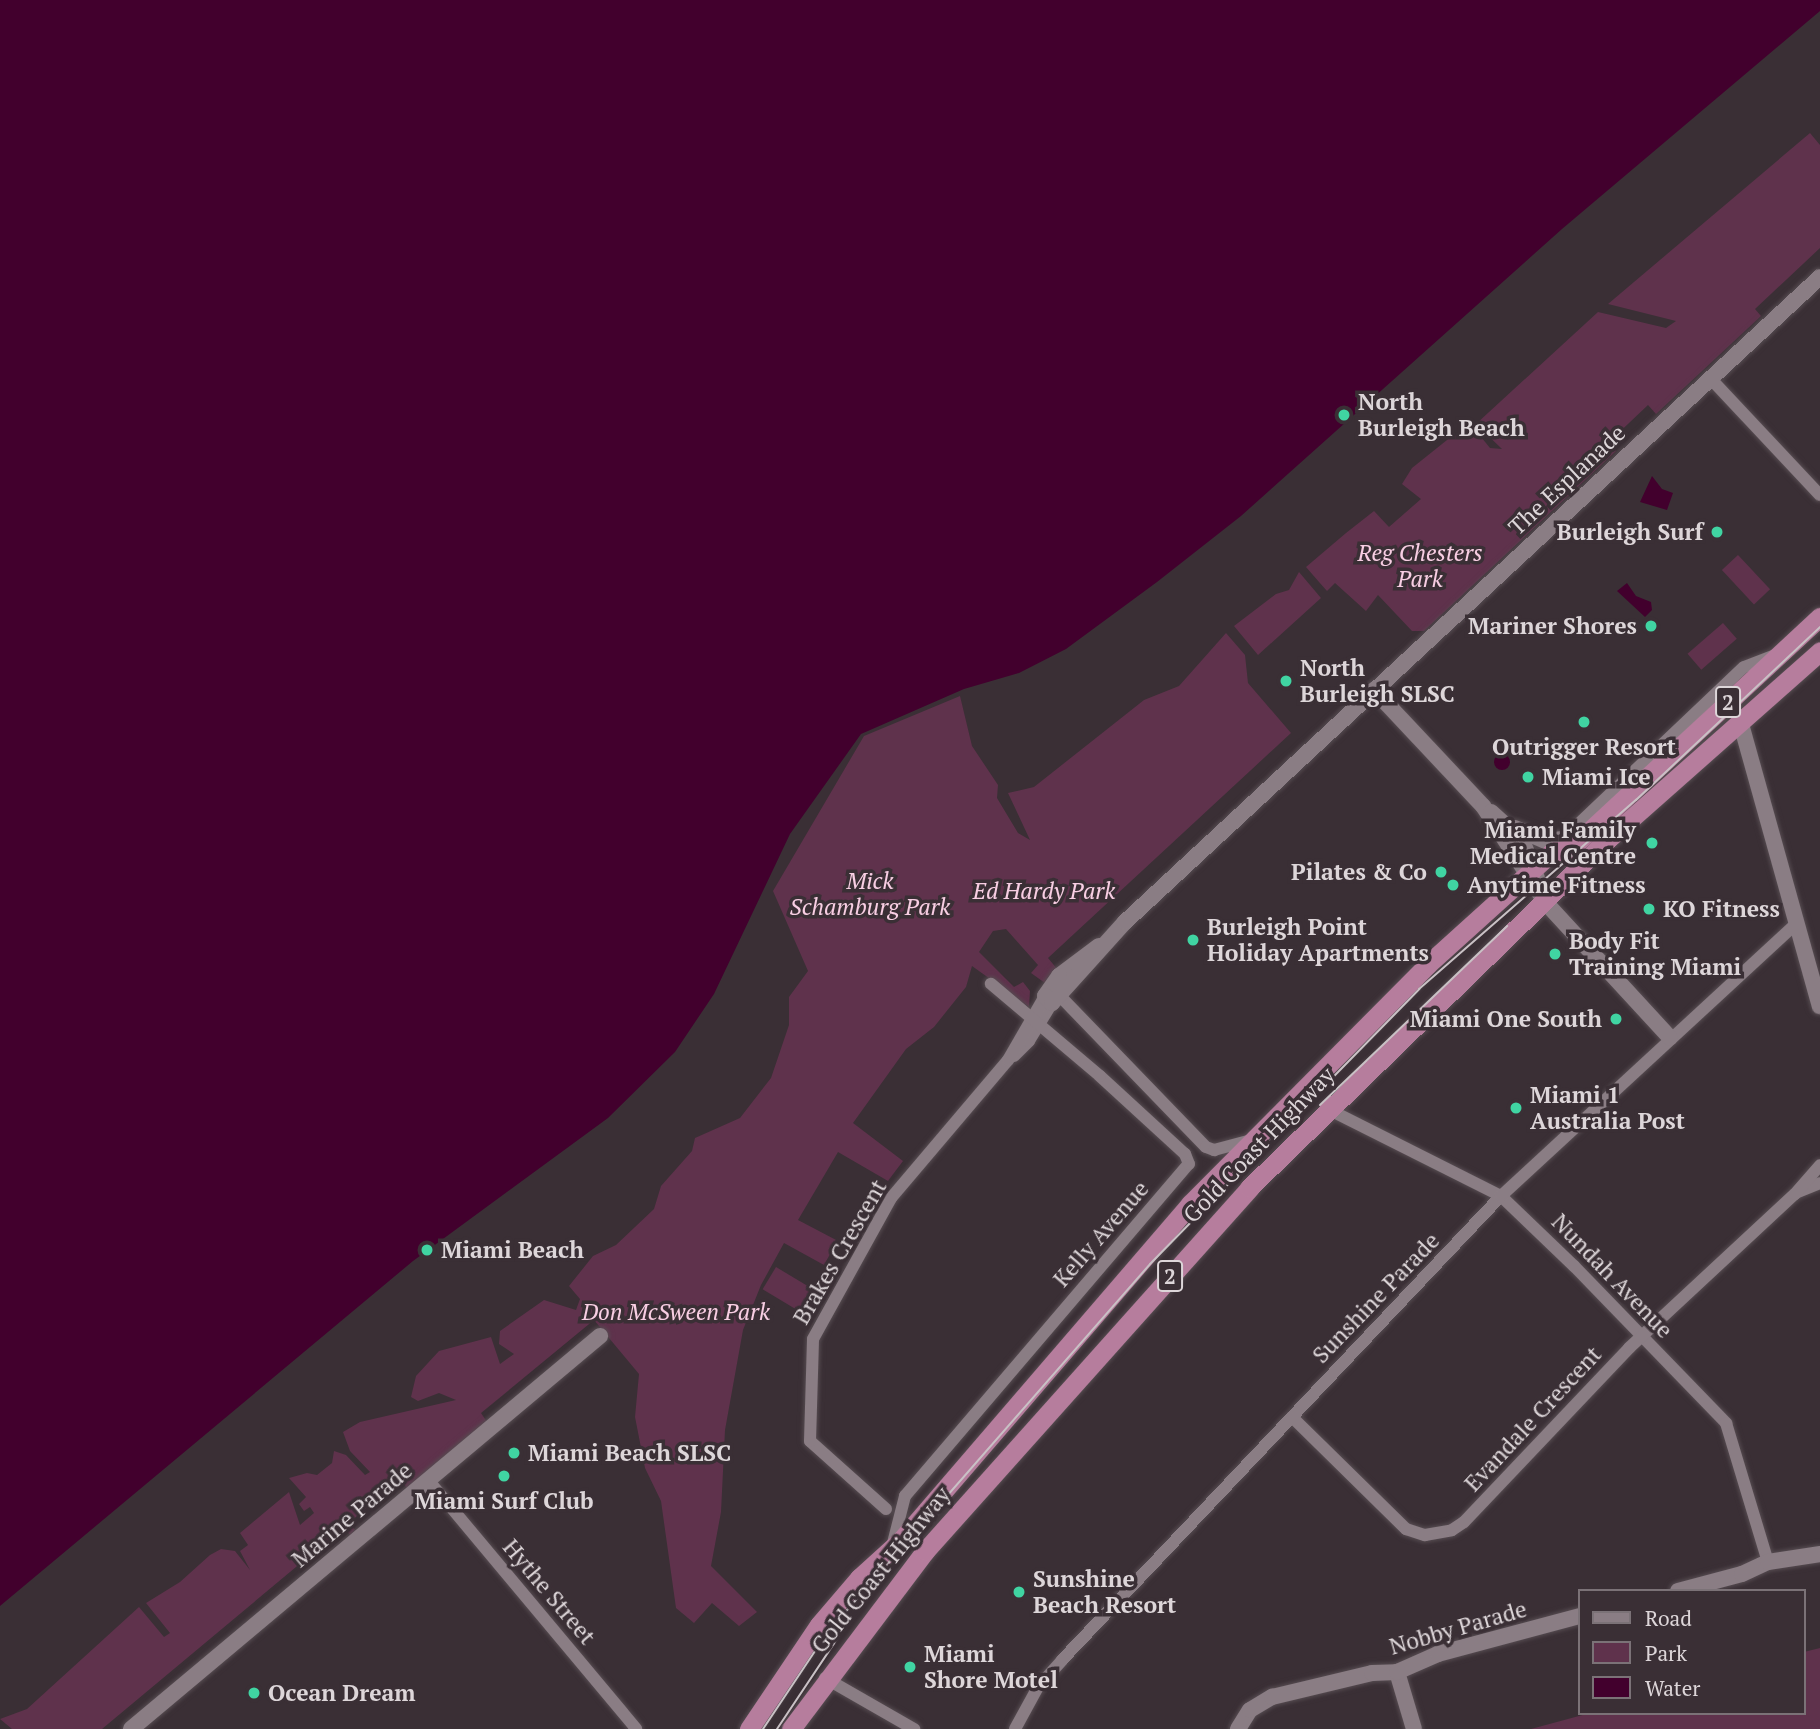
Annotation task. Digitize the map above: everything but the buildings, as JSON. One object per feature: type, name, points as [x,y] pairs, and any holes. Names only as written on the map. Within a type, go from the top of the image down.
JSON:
[{"type":"highway","name":"Gold Coast Highway","points":[[748,1729],[819,1625],[892,1549],[1122,1280],[1252,1140],[1427,965],[1820,617]]},
{"type":"highway","name":"Gold Coast Highway","points":[[791,1729],[825,1678],[925,1551],[1043,1414],[1326,1108],[1546,903],[1609,838],[1741,724],[1820,651]]},
{"type":"street","name":"The Esplanade","points":[[1051,996],[1072,963],[1099,946],[1820,277]]},
{"type":"street","points":[[1710,379],[1820,495]]},
{"type":"street","points":[[1374,690],[1483,806],[1530,871]]},
{"type":"street","points":[[1741,724],[1820,1006]]},
{"type":"street","points":[[1483,806],[1510,825],[1539,840],[1577,833]]},
{"type":"street","points":[[1510,825],[1546,903],[1670,1038]]},
{"type":"street","name":"Sunshine Parade","points":[[1015,1729],[1038,1687],[1062,1660],[1501,1196],[1797,923]]},
{"type":"street","name":"Kelly Avenue","points":[[892,1549],[905,1496],[1189,1164],[1185,1154],[1100,1076],[991,984]]},
{"type":"street","points":[[1051,996],[1206,1147],[1224,1148],[1252,1140]]},
{"type":"street","name":"Brakes Crescent","points":[[886,1509],[810,1441],[813,1339],[891,1198],[1008,1060],[1026,1045],[1034,1022],[1051,996]]},
{"type":"street","name":"Nundah Avenue","points":[[1326,1108],[1501,1196],[1641,1337],[1732,1434],[1768,1562]]},
{"type":"street","name":"Evandale Crescent","points":[[1292,1417],[1406,1528],[1416,1534],[1436,1534],[1464,1522],[1641,1337],[1795,1194],[1820,1165]]},
{"type":"street","name":"Evandale Crescent","points":[[1795,1194],[1820,1183]]},
{"type":"street","name":"Marine Parade","points":[[131,1729],[600,1336]]},
{"type":"street","name":"Hythe Street","points":[[429,1481],[636,1729]]},
{"type":"street","points":[[1686,1589],[1742,1574],[1768,1562],[1820,1554]]},
{"type":"street","name":"Nobby Parade","points":[[1238,1729],[1250,1710],[1272,1697],[1372,1674],[1397,1672],[1438,1654],[1578,1617]]},
{"type":"street","points":[[1397,1672],[1414,1729]]},
{"type":"street","points":[[825,1678],[914,1729]]},
{"type":"green space","name":"Reg Chesters Park","points":[[1810,133],[1820,145],[1820,248],[1755,309],[1761,316],[1656,414],[1648,405],[1609,442],[1616,451],[1424,631],[1412,631],[1378,595],[1366,611],[1335,583],[1327,591],[1306,567],[1374,511],[1389,527],[1421,499],[1402,484],[1412,468],[1452,436],[1477,432],[1490,448],[1502,449],[1476,424],[1598,312],[1666,328],[1676,321],[1608,304]]},
{"type":"green space","points":[[1738,555],[1770,589],[1754,604],[1722,570]]},
{"type":"green space","points":[[1299,572],[1321,598],[1258,655],[1234,626],[1276,594],[1289,590]]},
{"type":"green space","points":[[1723,623],[1737,639],[1701,670],[1688,654]]},
{"type":"green space","points":[[1226,633],[1245,655],[1248,683],[1291,733],[1048,958],[1058,970],[1045,983],[1031,973],[1038,965],[1006,929],[993,931],[979,952],[1014,987],[1023,982],[1030,991],[1029,1007],[972,966],[966,987],[934,1027],[906,1049],[853,1123],[903,1161],[888,1181],[838,1152],[798,1220],[838,1241],[824,1265],[784,1243],[761,1285],[743,1330],[725,1430],[721,1512],[711,1566],[757,1612],[739,1626],[712,1603],[694,1623],[676,1608],[661,1501],[645,1468],[635,1417],[639,1374],[594,1320],[481,1413],[487,1422],[407,1488],[400,1480],[350,1522],[355,1530],[350,1535],[344,1527],[102,1729],[12,1729],[0,1719],[27,1709],[139,1607],[164,1637],[170,1633],[146,1603],[180,1582],[210,1555],[221,1549],[235,1551],[250,1570],[240,1551],[248,1545],[240,1533],[289,1492],[300,1525],[314,1513],[310,1507],[304,1511],[299,1504],[306,1497],[289,1478],[307,1473],[317,1475],[332,1463],[334,1451],[346,1455],[365,1475],[370,1472],[350,1451],[343,1432],[360,1422],[456,1400],[439,1393],[418,1401],[411,1397],[416,1376],[439,1351],[491,1337],[500,1364],[514,1354],[499,1344],[500,1331],[544,1300],[576,1310],[580,1299],[569,1286],[593,1256],[616,1245],[654,1209],[661,1186],[692,1151],[695,1138],[740,1118],[771,1078],[789,1025],[789,997],[808,971],[773,891],[864,736],[960,696],[972,746],[998,785],[997,798],[1018,833],[1030,840],[1008,793],[1034,787],[1144,700],[1179,686]]},
{"type":"green space","points":[[776,1267],[820,1293],[806,1316],[763,1289]]},
{"type":"green space","points":[[1820,1648],[1820,1729],[1531,1729],[1583,1715],[1806,1715],[1806,1652]]},
{"type":"water","points":[[0,0],[1820,0],[1820,11],[1562,229],[1241,516],[1157,582],[1066,649],[1019,673],[964,689],[861,734],[790,834],[714,994],[675,1052],[608,1118],[413,1261],[0,1606]]},
{"type":"water","points":[[1652,476],[1662,489],[1673,493],[1667,510],[1640,502]]},
{"type":"water","points":[[1627,583],[1636,596],[1651,602],[1652,610],[1645,617],[1617,591]]},
{"type":"water","points":[[1499,754],[1505,754],[1510,762],[1508,768],[1499,770],[1494,765],[1494,759]]},
{"type":"tram line","points":[[763,1729],[827,1633],[1150,1264],[1419,989],[1636,800],[1820,627]]},
{"type":"tram line","points":[[1320,1105],[1507,926]]},
{"type":"tram line","points":[[777,1729],[845,1627]]},
{"type":"place","name":"North Burleigh Beach","points":[[1344,415]]},
{"type":"place","name":"Burleigh Surf","points":[[1717,532]]},
{"type":"place","name":"Mariner Shores","points":[[1651,626]]},
{"type":"place","name":"North Burleigh SLSC","points":[[1286,681]]},
{"type":"place","name":"Outrigger Resort","points":[[1584,722]]},
{"type":"place","name":"Miami Ice","points":[[1528,777]]},
{"type":"place","name":"Miami Family Medical Centre","points":[[1652,843]]},
{"type":"place","name":"Pilates & Co","points":[[1441,872]]},
{"type":"place","name":"Anytime Fitness","points":[[1453,885]]},
{"type":"place","name":"KO Fitness","points":[[1649,909]]},
{"type":"place","name":"Burleigh Point Holiday Apartments","points":[[1193,940]]},
{"type":"place","name":"Body Fit Training Miami","points":[[1555,954]]},
{"type":"place","name":"Miami One South","points":[[1616,1019]]},
{"type":"place","name":"Miami 1 Australia Post","points":[[1516,1108]]},
{"type":"place","name":"Miami Beach","points":[[427,1250]]},
{"type":"place","name":"Miami Beach SLSC","points":[[514,1453]]},
{"type":"place","name":"Miami Surf Club","points":[[504,1476]]},
{"type":"place","name":"Sunshine Beach Resort","points":[[1019,1592]]},
{"type":"place","name":"Miami Shore Motel","points":[[910,1667]]},
{"type":"place","name":"Ocean Dream","points":[[254,1693]]},
{"type":"park label","name":"Ed Hardy Park","points":[[1044,891]]},
{"type":"park label","name":"Mick Schamburg Park","points":[[870,894]]},
{"type":"park label","name":"Don McSween Park","points":[[676,1312]]}]
